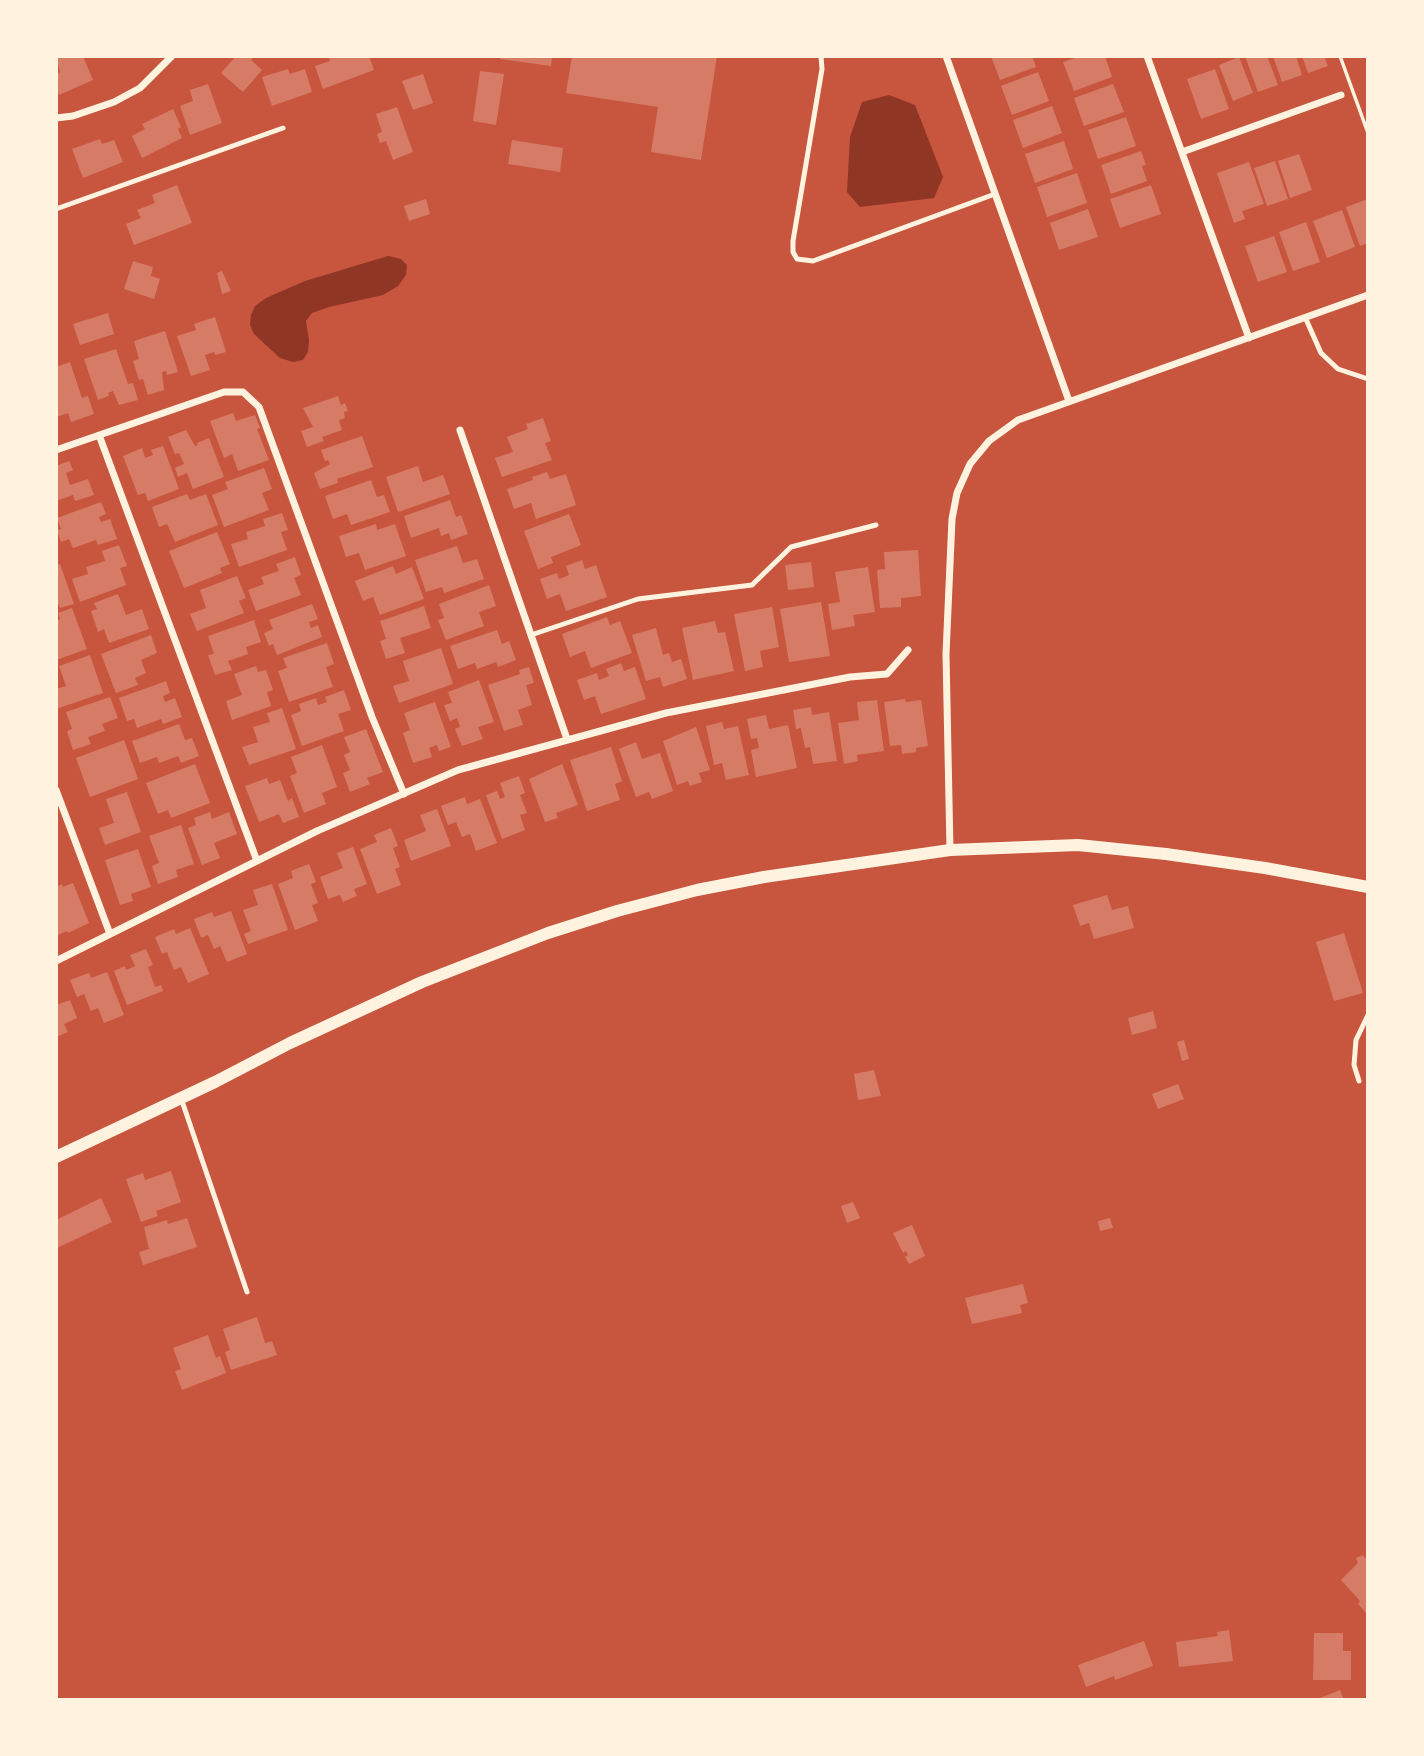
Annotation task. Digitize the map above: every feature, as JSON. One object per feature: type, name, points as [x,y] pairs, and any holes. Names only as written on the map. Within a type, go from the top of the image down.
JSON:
[{"type":"street","points":[[56,118],[73,116],[114,102],[141,88],[172,56]]},
{"type":"street","points":[[946,56],[1069,401]]},
{"type":"street","points":[[1147,56],[1249,338]]},
{"type":"street","points":[[1182,152],[1341,95]]},
{"type":"street","points":[[950,850],[946,654],[952,519],[957,493],[970,464],[989,441],[1018,420],[1368,295]]},
{"type":"street","points":[[56,450],[224,392],[243,392],[259,407],[372,718],[404,794]]},
{"type":"street","points":[[460,430],[567,739]]},
{"type":"street","points":[[99,435],[257,861]]},
{"type":"street","points":[[56,961],[317,831],[458,770],[666,713],[850,677],[887,674],[908,650]]},
{"type":"street","points":[[56,790],[110,934]]},
{"type":"street","points":[[56,1157],[422,982],[548,933],[697,890],[764,877],[950,850],[1091,846],[1166,853],[1368,887]]},
{"type":"lane","points":[[821,56],[822,69],[793,241],[793,252],[797,259],[813,261],[995,194]]},
{"type":"lane","points":[[56,209],[283,128]]},
{"type":"lane","points":[[1305,317],[1321,353],[1338,369],[1368,379]]},
{"type":"lane","points":[[531,635],[638,599],[752,585],[791,547],[876,525]]},
{"type":"lane","points":[[1359,1081],[1354,1065],[1356,1040],[1368,1015]]},
{"type":"lane","points":[[181,1098],[247,1292]]},
{"type":"shaded area","points":[[889,95],[915,105],[943,177],[934,198],[860,207],[847,192],[850,137],[862,102]]},
{"type":"shaded area","points":[[388,256],[401,259],[407,265],[406,275],[398,286],[383,295],[312,313],[306,321],[309,340],[308,352],[303,360],[293,362],[280,358],[254,334],[250,325],[251,315],[255,306],[266,298],[305,281]]},
{"type":"building","points":[[56,56],[83,56],[93,80],[59,95],[56,74],[60,72]]},
{"type":"building","points":[[236,56],[254,56],[251,60],[262,70],[243,92],[221,73]]},
{"type":"building","points":[[328,56],[369,56],[374,70],[323,89],[315,66],[330,61]]},
{"type":"building","points":[[500,56],[552,56],[551,66],[500,59]]},
{"type":"building","points":[[572,56],[717,56],[701,160],[651,152],[658,107],[566,93]]},
{"type":"building","points":[[991,56],[1032,56],[1036,67],[1000,80]]},
{"type":"building","points":[[1080,56],[1105,56],[1112,77],[1074,91],[1063,62]]},
{"type":"building","points":[[1245,56],[1267,56],[1278,85],[1258,92]]},
{"type":"building","points":[[1273,56],[1296,56],[1302,75],[1282,82]]},
{"type":"building","points":[[1302,56],[1324,56],[1328,66],[1308,73]]},
{"type":"building","points":[[1239,57],[1253,93],[1233,101],[1219,65]]},
{"type":"building","points":[[288,69],[290,74],[305,69],[312,92],[272,106],[262,77]]},
{"type":"building","points":[[1215,69],[1229,109],[1201,119],[1187,79]]},
{"type":"building","points":[[480,71],[504,74],[496,125],[473,121]]},
{"type":"building","points":[[1038,72],[1049,101],[1012,115],[1001,86]]},
{"type":"building","points":[[423,74],[433,103],[413,110],[402,81]]},
{"type":"building","points":[[208,84],[222,123],[190,135],[180,106],[193,101],[190,90]]},
{"type":"building","points":[[1113,84],[1124,112],[1084,126],[1074,98]]},
{"type":"building","points":[[1052,106],[1062,133],[1023,148],[1013,120]]},
{"type":"building","points":[[397,107],[413,152],[393,160],[386,141],[380,143],[377,134],[382,132],[376,114]]},
{"type":"building","points":[[173,109],[181,127],[178,129],[182,138],[142,158],[132,136],[145,129],[142,124]]},
{"type":"building","points":[[1126,117],[1136,146],[1098,159],[1088,130]]},
{"type":"building","points":[[100,139],[102,144],[114,140],[123,162],[83,178],[72,149]]},
{"type":"building","points":[[512,140],[563,148],[560,172],[508,164]]},
{"type":"building","points":[[1064,141],[1073,169],[1035,183],[1025,154]]},
{"type":"building","points":[[1141,151],[1146,165],[1142,166],[1147,181],[1111,194],[1101,165]]},
{"type":"building","points":[[1299,154],[1312,190],[1290,198],[1278,161]]},
{"type":"building","points":[[1275,161],[1288,199],[1267,206],[1254,168]]},
{"type":"building","points":[[1249,162],[1264,204],[1242,211],[1245,219],[1234,223],[1217,173]]},
{"type":"building","points":[[1077,173],[1087,203],[1047,217],[1037,187]]},
{"type":"building","points":[[177,185],[192,223],[134,245],[126,224],[141,218],[137,210],[155,203],[152,195]]},
{"type":"building","points":[[1151,185],[1161,214],[1120,228],[1110,199]]},
{"type":"building","points":[[426,199],[430,214],[409,221],[404,206]]},
{"type":"building","points":[[1368,199],[1368,243],[1360,246],[1346,207]]},
{"type":"building","points":[[1088,209],[1098,237],[1059,250],[1050,223]]},
{"type":"building","points":[[1342,210],[1355,247],[1327,258],[1313,221]]},
{"type":"building","points":[[1306,222],[1320,262],[1293,271],[1279,232]]},
{"type":"building","points":[[1274,236],[1287,272],[1258,282],[1245,246]]},
{"type":"building","points":[[133,261],[153,267],[151,276],[160,279],[154,299],[124,289]]},
{"type":"building","points":[[222,271],[231,291],[222,294],[217,273]]},
{"type":"building","points":[[108,313],[114,334],[80,345],[73,324]]},
{"type":"building","points":[[215,317],[226,352],[205,355],[210,370],[191,376],[177,336],[196,330],[194,324]]},
{"type":"building","points":[[165,331],[178,372],[167,375],[166,371],[162,372],[164,390],[148,395],[143,379],[139,380],[133,361],[139,359],[134,341]]},
{"type":"building","points":[[116,349],[128,384],[133,383],[138,400],[119,405],[113,391],[108,393],[109,396],[98,400],[84,359]]},
{"type":"building","points":[[70,362],[82,398],[88,396],[94,414],[71,422],[68,413],[56,417],[56,367]]},
{"type":"building","points":[[338,396],[341,405],[345,403],[348,411],[344,412],[345,418],[339,420],[342,430],[322,437],[324,441],[307,447],[301,431],[313,427],[303,408]]},
{"type":"building","points":[[233,413],[236,421],[255,415],[260,428],[257,429],[269,460],[238,471],[232,454],[224,458],[210,421]]},
{"type":"building","points":[[543,418],[551,441],[545,443],[552,460],[502,477],[495,458],[513,452],[507,437],[528,429],[526,424]]},
{"type":"building","points":[[186,430],[195,446],[209,438],[224,477],[193,489],[187,473],[178,477],[175,468],[184,464],[179,453],[175,454],[168,437]]},
{"type":"building","points":[[362,436],[373,467],[337,479],[338,483],[320,489],[314,473],[330,464],[328,460],[325,461],[321,450]]},
{"type":"building","points":[[163,446],[179,489],[148,501],[145,493],[138,495],[123,456],[142,448],[145,458],[153,455],[151,450]]},
{"type":"building","points":[[69,461],[73,470],[66,473],[70,485],[88,479],[94,495],[75,501],[73,495],[56,501],[56,466]]},
{"type":"building","points":[[418,466],[423,482],[443,475],[450,494],[398,512],[386,477]]},
{"type":"building","points":[[264,468],[272,489],[262,493],[269,510],[224,527],[212,495],[228,489],[225,482]]},
{"type":"building","points":[[547,472],[550,479],[566,474],[576,505],[536,519],[531,503],[514,509],[507,489]]},
{"type":"building","points":[[371,480],[377,497],[384,495],[390,512],[351,525],[347,514],[333,519],[325,496]]},
{"type":"building","points":[[187,494],[190,500],[206,494],[218,525],[175,542],[167,524],[159,527],[152,507]]},
{"type":"building","points":[[450,500],[456,517],[461,515],[468,534],[451,540],[449,533],[441,536],[439,528],[411,538],[404,516]]},
{"type":"building","points":[[101,502],[106,514],[99,517],[101,522],[110,519],[117,539],[98,545],[96,540],[73,548],[69,539],[61,542],[57,530],[61,529],[57,518]]},
{"type":"building","points":[[282,513],[288,530],[281,532],[287,550],[239,567],[231,544],[248,539],[246,532],[265,526],[263,519]]},
{"type":"building","points":[[569,514],[581,545],[551,557],[553,563],[538,569],[524,531]]},
{"type":"building","points":[[376,524],[377,530],[395,524],[406,556],[365,570],[359,553],[346,557],[339,536]]},
{"type":"building","points":[[217,532],[230,564],[220,568],[222,573],[184,588],[169,551]]},
{"type":"building","points":[[119,545],[127,566],[120,568],[126,585],[80,602],[72,579],[88,574],[86,567],[105,561],[102,551]]},
{"type":"building","points":[[457,546],[463,563],[477,559],[484,579],[444,593],[442,587],[426,592],[415,560]]},
{"type":"building","points":[[918,550],[921,596],[901,598],[901,607],[880,608],[877,570],[885,569],[884,552]]},
{"type":"building","points":[[295,557],[301,575],[294,578],[301,595],[256,611],[248,590],[264,584],[261,577],[279,571],[276,564]]},
{"type":"building","points":[[582,560],[585,569],[596,565],[607,597],[566,611],[560,594],[547,599],[540,579],[557,573],[559,579],[569,575],[566,566]]},
{"type":"building","points":[[811,562],[814,587],[788,590],[785,565]]},
{"type":"building","points":[[60,564],[74,604],[60,608],[58,603],[56,604],[56,565]]},
{"type":"building","points":[[393,566],[396,574],[412,567],[424,599],[380,615],[373,597],[363,601],[355,581]]},
{"type":"building","points":[[868,567],[875,612],[853,615],[855,626],[832,630],[828,604],[840,602],[835,572]]},
{"type":"building","points":[[237,576],[246,598],[239,601],[244,613],[197,631],[190,614],[206,608],[200,590]]},
{"type":"building","points":[[489,585],[496,606],[479,612],[484,626],[446,640],[438,620],[444,618],[439,604]]},
{"type":"building","points":[[118,594],[126,615],[142,609],[149,629],[109,643],[104,629],[98,632],[91,611],[97,609],[94,603]]},
{"type":"building","points":[[821,602],[830,656],[789,662],[780,609]]},
{"type":"building","points":[[312,604],[318,619],[309,622],[311,628],[318,625],[322,637],[277,655],[273,644],[269,646],[264,633],[273,629],[269,620]]},
{"type":"building","points":[[424,606],[431,628],[400,638],[405,653],[386,659],[380,641],[386,639],[380,621]]},
{"type":"building","points":[[772,607],[779,647],[760,651],[763,667],[745,671],[734,614]]},
{"type":"building","points":[[72,608],[87,649],[56,660],[56,621],[60,619],[58,613]]},
{"type":"building","points":[[607,617],[610,625],[620,621],[632,653],[591,668],[585,651],[570,657],[562,634]]},
{"type":"building","points":[[254,620],[261,642],[246,647],[248,654],[228,661],[232,670],[215,675],[208,655],[214,654],[208,636]]},
{"type":"building","points":[[715,621],[718,633],[725,632],[734,671],[693,680],[682,628]]},
{"type":"building","points":[[656,628],[663,655],[669,653],[672,662],[681,659],[687,679],[663,687],[660,677],[646,681],[632,635]]},
{"type":"building","points":[[497,630],[502,644],[509,641],[516,660],[498,667],[496,662],[477,669],[475,663],[458,669],[450,646]]},
{"type":"building","points":[[151,635],[157,653],[141,660],[146,673],[135,678],[138,685],[116,693],[101,654]]},
{"type":"building","points":[[327,643],[334,664],[326,667],[333,687],[289,702],[278,671],[287,668],[283,658]]},
{"type":"building","points":[[441,648],[453,684],[399,703],[393,686],[409,681],[403,661]]},
{"type":"building","points":[[90,655],[103,693],[56,709],[56,689],[66,686],[59,666]]},
{"type":"building","points":[[621,663],[624,671],[635,667],[646,699],[601,714],[595,696],[584,700],[577,680],[597,673],[599,680],[609,676],[606,669]]},
{"type":"building","points":[[256,666],[258,672],[266,670],[273,690],[267,692],[271,706],[232,720],[226,701],[242,695],[234,674]]},
{"type":"building","points":[[529,667],[534,683],[526,685],[532,705],[518,710],[523,725],[504,731],[488,685],[520,674],[519,670]]},
{"type":"building","points":[[479,680],[494,722],[478,727],[483,739],[462,746],[455,729],[460,727],[457,718],[450,721],[444,705],[452,703],[448,692]]},
{"type":"building","points":[[166,681],[170,693],[163,696],[165,702],[175,698],[182,717],[163,724],[161,719],[137,728],[134,719],[127,721],[119,698]]},
{"type":"building","points":[[344,690],[351,710],[338,714],[344,731],[302,746],[291,715],[301,711],[299,704],[316,698],[318,705],[327,702],[325,697]]},
{"type":"building","points":[[110,697],[118,718],[102,724],[105,731],[88,737],[91,744],[73,750],[67,731],[72,729],[66,712]]},
{"type":"building","points":[[905,699],[906,702],[921,700],[928,746],[916,748],[916,752],[902,754],[901,745],[890,746],[884,702]]},
{"type":"building","points":[[877,700],[884,751],[857,755],[858,761],[844,764],[838,723],[859,720],[857,702]]},
{"type":"building","points":[[435,702],[451,747],[439,751],[437,745],[429,748],[432,757],[413,763],[403,733],[410,730],[404,713]]},
{"type":"building","points":[[811,707],[812,715],[829,712],[837,761],[813,764],[810,747],[805,748],[801,728],[796,729],[793,710]]},
{"type":"building","points":[[282,708],[296,749],[249,765],[242,747],[258,742],[253,727],[270,722],[267,713]]},
{"type":"building","points":[[766,715],[769,729],[788,725],[797,768],[756,777],[751,750],[759,748],[757,738],[751,739],[747,719]]},
{"type":"building","points":[[722,722],[724,729],[738,726],[749,775],[726,780],[722,763],[714,765],[706,726]]},
{"type":"building","points":[[179,724],[185,740],[192,738],[199,756],[181,763],[178,756],[159,763],[157,757],[140,763],[132,741]]},
{"type":"building","points":[[696,727],[710,770],[699,773],[702,782],[690,786],[688,781],[677,785],[663,741]]},
{"type":"building","points":[[366,729],[383,772],[367,778],[370,784],[350,792],[343,773],[350,770],[344,755],[350,752],[344,737]]},
{"type":"building","points":[[124,740],[138,779],[90,797],[76,758]]},
{"type":"building","points":[[636,742],[642,759],[660,753],[673,791],[652,799],[649,792],[636,797],[619,749]]},
{"type":"building","points":[[322,745],[337,787],[322,793],[326,804],[304,813],[290,776],[297,773],[291,757]]},
{"type":"building","points":[[611,747],[622,781],[615,784],[620,800],[587,811],[570,760]]},
{"type":"building","points":[[195,764],[210,803],[171,818],[168,810],[158,814],[146,783]]},
{"type":"building","points":[[562,764],[578,805],[556,813],[558,818],[545,822],[529,779]]},
{"type":"building","points":[[519,776],[525,793],[520,795],[527,813],[520,815],[525,830],[502,839],[486,795],[497,791],[500,799],[505,797],[500,783]]},
{"type":"building","points":[[267,778],[269,784],[280,780],[288,801],[292,798],[299,817],[283,823],[279,814],[259,822],[245,786]]},
{"type":"building","points":[[127,792],[141,832],[105,845],[99,828],[114,823],[106,799]]},
{"type":"building","points":[[465,797],[467,804],[480,799],[497,843],[476,851],[470,834],[462,837],[456,822],[448,825],[441,806]]},
{"type":"building","points":[[437,809],[451,846],[411,861],[404,840],[426,831],[420,815]]},
{"type":"building","points":[[210,812],[212,819],[229,812],[237,834],[214,843],[220,858],[202,865],[188,828],[196,825],[194,818]]},
{"type":"building","points":[[181,825],[194,864],[176,870],[178,877],[158,884],[152,866],[159,863],[149,836]]},
{"type":"building","points":[[391,828],[398,846],[393,848],[400,867],[395,869],[401,885],[377,894],[360,849],[377,842],[374,835]]},
{"type":"building","points":[[353,847],[367,884],[354,889],[357,896],[343,902],[340,895],[328,899],[320,877],[343,868],[337,853]]},
{"type":"building","points":[[138,849],[151,887],[131,894],[133,901],[120,905],[105,860]]},
{"type":"building","points":[[309,864],[316,882],[311,884],[318,903],[312,905],[318,921],[295,930],[278,884],[293,878],[291,871]]},
{"type":"building","points":[[56,881],[58,886],[62,884],[63,887],[73,883],[89,923],[58,935],[56,930]]},
{"type":"building","points":[[272,884],[288,930],[248,944],[244,934],[251,931],[243,910],[258,905],[253,890]]},
{"type":"building","points":[[1107,895],[1112,910],[1128,906],[1134,928],[1094,939],[1089,923],[1080,926],[1073,905]]},
{"type":"building","points":[[231,911],[247,954],[227,962],[220,946],[214,949],[208,935],[201,938],[194,919],[212,912],[214,917]]},
{"type":"building","points":[[190,928],[209,974],[188,983],[181,967],[174,970],[167,952],[162,954],[155,937],[174,929],[176,934]]},
{"type":"building","points":[[1344,933],[1363,993],[1334,1001],[1316,942]]},
{"type":"building","points":[[146,949],[153,965],[148,967],[155,987],[161,985],[163,991],[127,1005],[114,971],[125,966],[126,970],[135,966],[130,955]]},
{"type":"building","points":[[107,972],[124,1015],[104,1023],[98,1008],[91,1011],[84,994],[77,997],[70,980],[89,973],[91,978]]},
{"type":"building","points":[[70,1000],[77,1018],[64,1024],[68,1032],[56,1037],[56,1005]]},
{"type":"building","points":[[1153,1011],[1157,1028],[1132,1035],[1128,1018]]},
{"type":"building","points":[[1184,1040],[1189,1059],[1182,1061],[1177,1042]]},
{"type":"building","points":[[874,1070],[881,1096],[858,1100],[854,1074]]},
{"type":"building","points":[[1178,1084],[1184,1099],[1158,1109],[1152,1094]]},
{"type":"building","points":[[171,1171],[181,1202],[156,1211],[158,1216],[141,1222],[126,1179],[143,1173],[145,1180]]},
{"type":"building","points":[[101,1198],[112,1222],[57,1248],[56,1220]]},
{"type":"building","points":[[853,1202],[860,1218],[847,1223],[841,1206]]},
{"type":"building","points":[[187,1218],[197,1247],[143,1265],[139,1252],[149,1249],[144,1227],[167,1220],[168,1224]]},
{"type":"building","points":[[1110,1218],[1113,1228],[1100,1231],[1098,1221]]},
{"type":"building","points":[[912,1225],[925,1256],[909,1264],[905,1257],[908,1255],[906,1251],[903,1253],[893,1233]]},
{"type":"building","points":[[1023,1284],[1028,1303],[1020,1305],[1022,1313],[972,1324],[965,1298]]},
{"type":"building","points":[[257,1317],[265,1343],[272,1341],[277,1355],[231,1370],[225,1352],[230,1350],[223,1329]]},
{"type":"building","points":[[208,1335],[216,1358],[220,1356],[226,1373],[182,1390],[175,1371],[181,1369],[173,1348]]},
{"type":"building","points":[[1363,1555],[1366,1559],[1368,1557],[1368,1615],[1358,1604],[1360,1601],[1341,1580],[1358,1563],[1356,1558]]},
{"type":"building","points":[[1229,1630],[1233,1661],[1179,1667],[1176,1642],[1218,1636],[1217,1632]]},
{"type":"building","points":[[1314,1633],[1343,1633],[1343,1651],[1351,1651],[1351,1680],[1313,1680]]},
{"type":"building","points":[[1144,1641],[1153,1666],[1115,1680],[1114,1676],[1086,1687],[1078,1665]]},
{"type":"building","points":[[1340,1690],[1344,1700],[1315,1700]]}]
